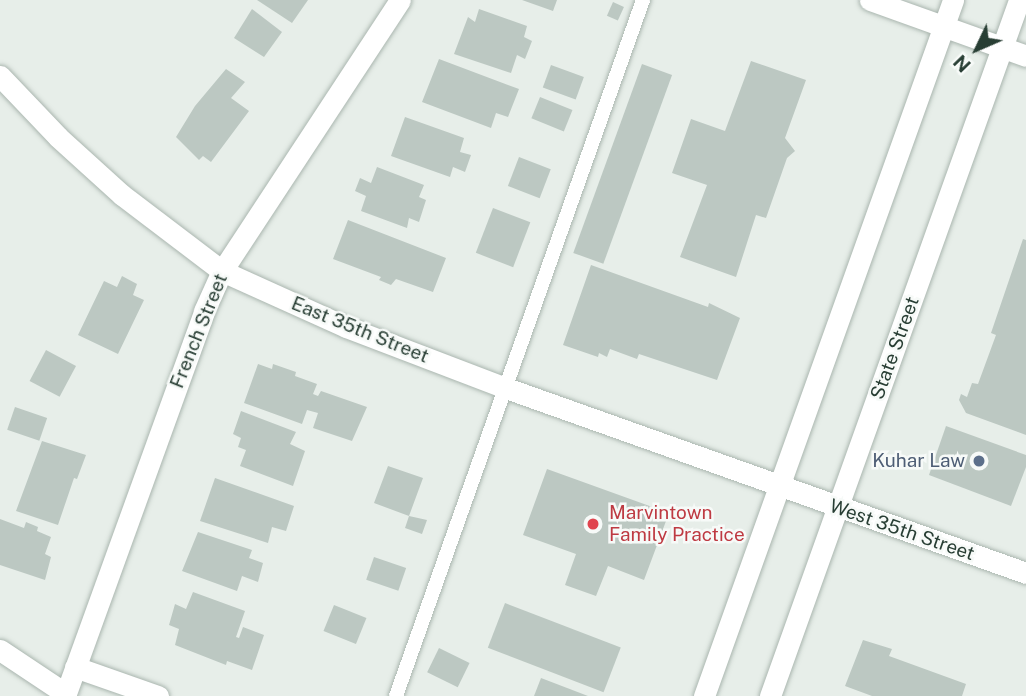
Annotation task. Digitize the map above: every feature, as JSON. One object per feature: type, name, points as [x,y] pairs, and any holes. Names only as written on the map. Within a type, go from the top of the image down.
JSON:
[{"type":"street","name":"French Street","points":[[65,695],[204,311],[222,271],[400,0]]},
{"type":"street","points":[[870,0],[1026,56]]},
{"type":"street","points":[[704,696],[953,0]]},
{"type":"street","name":"State Street","points":[[770,696],[1019,0]]},
{"type":"street","name":"East 35th Street","points":[[0,76],[58,137],[122,195],[222,271],[346,327],[506,388],[779,486]]},
{"type":"street","name":"West 35th Street","points":[[779,486],[1026,573]]},
{"type":"street","points":[[0,650],[65,695]]},
{"type":"street","points":[[75,667],[158,696]]},
{"type":"lane","points":[[396,696],[643,0]]},
{"type":"building","points":[[257,0],[308,0],[292,23]]},
{"type":"building","points":[[522,0],[557,0],[553,11]]},
{"type":"building","points":[[613,2],[624,7],[618,21],[607,16]]},
{"type":"building","points":[[252,9],[282,32],[264,57],[234,38]]},
{"type":"building","points":[[479,9],[527,26],[524,37],[532,41],[525,59],[517,55],[511,73],[454,54],[468,17],[475,22]]},
{"type":"building","points":[[439,59],[519,89],[508,117],[496,113],[491,128],[422,102]]},
{"type":"building","points":[[751,61],[806,80],[785,138],[795,151],[787,158],[766,218],[756,215],[736,277],[680,257],[707,185],[672,173],[691,119],[725,131]]},
{"type":"building","points":[[642,64],[672,75],[603,264],[573,253]]},
{"type":"building","points":[[551,65],[584,77],[576,100],[543,88]]},
{"type":"building","points":[[226,69],[245,82],[231,98],[249,111],[211,162],[203,156],[199,160],[176,137],[195,106]]},
{"type":"building","points":[[540,97],[572,110],[564,131],[531,118]]},
{"type":"building","points":[[405,117],[464,138],[460,152],[471,155],[465,172],[453,167],[450,177],[391,156]]},
{"type":"building","points":[[519,157],[551,169],[540,198],[508,186]]},
{"type":"building","points":[[377,167],[424,185],[419,197],[426,200],[419,222],[409,218],[407,228],[361,211],[366,196],[355,191],[360,178],[371,183]]},
{"type":"building","points":[[493,208],[530,222],[513,267],[476,253]]},
{"type":"building","points":[[348,220],[446,258],[433,292],[396,279],[391,285],[379,280],[381,277],[333,259]]},
{"type":"building","points":[[1023,239],[1026,240],[1026,435],[966,413],[959,400],[961,394],[967,397],[972,383],[978,384],[996,335],[991,333]]},
{"type":"building","points":[[591,265],[708,307],[709,303],[740,318],[717,380],[639,354],[637,359],[610,349],[607,357],[599,353],[598,357],[563,345]]},
{"type":"building","points":[[122,276],[137,284],[133,295],[144,300],[118,354],[78,335],[104,281],[117,287]]},
{"type":"building","points":[[46,350],[76,366],[60,397],[30,381]]},
{"type":"building","points":[[258,364],[272,369],[273,364],[296,372],[295,376],[317,384],[313,394],[318,396],[321,391],[367,407],[352,441],[313,428],[318,413],[307,410],[302,424],[244,403]]},
{"type":"building","points":[[15,407],[47,418],[39,441],[7,430]]},
{"type":"building","points":[[241,411],[296,432],[290,444],[305,451],[293,486],[240,466],[246,450],[238,447],[241,438],[233,434]]},
{"type":"building","points":[[946,426],[1026,455],[1026,467],[1011,506],[929,475]]},
{"type":"building","points":[[42,441],[86,455],[77,479],[74,478],[58,525],[16,511]]},
{"type":"building","points":[[388,466],[423,478],[409,516],[374,503]]},
{"type":"building","points":[[547,469],[669,513],[644,580],[608,566],[596,596],[565,585],[576,554],[523,535]]},
{"type":"building","points":[[215,478],[294,506],[286,531],[272,527],[268,543],[200,521]]},
{"type":"building","points":[[409,516],[427,520],[422,534],[405,528]]},
{"type":"building","points":[[0,519],[24,528],[26,522],[51,537],[45,554],[51,557],[45,580],[0,565]]},
{"type":"building","points":[[198,532],[252,550],[249,558],[263,563],[258,582],[242,576],[237,591],[182,571]]},
{"type":"building","points":[[374,557],[406,568],[398,591],[366,580]]},
{"type":"building","points":[[193,592],[245,611],[236,637],[239,638],[243,627],[264,635],[252,670],[227,661],[226,665],[175,645],[179,629],[169,625],[175,604],[186,609]]},
{"type":"building","points":[[505,603],[621,647],[604,692],[488,648]]},
{"type":"building","points":[[334,605],[366,618],[356,644],[324,631]]},
{"type":"building","points":[[863,640],[892,649],[889,656],[966,684],[962,696],[872,696],[845,686]]},
{"type":"building","points":[[439,648],[470,663],[458,687],[427,672]]},
{"type":"building","points":[[541,678],[588,696],[534,696]]},
{"type":"place","name":"Kuhar Law","points":[[979,461]]},
{"type":"place","name":"Marvintown Family Practice","points":[[593,524]]}]
